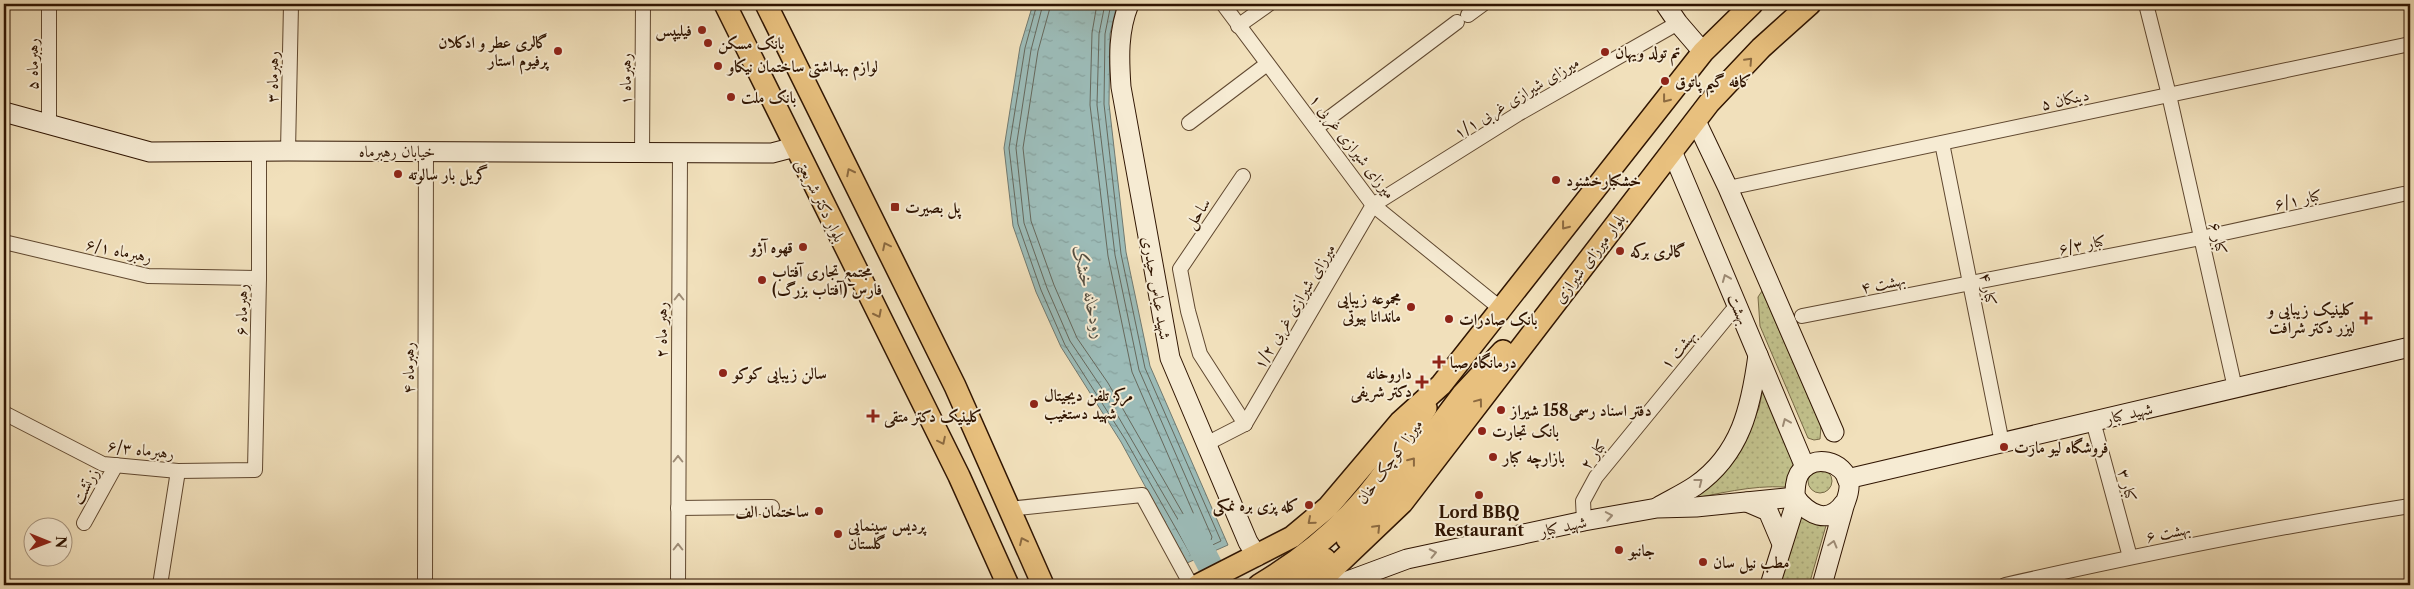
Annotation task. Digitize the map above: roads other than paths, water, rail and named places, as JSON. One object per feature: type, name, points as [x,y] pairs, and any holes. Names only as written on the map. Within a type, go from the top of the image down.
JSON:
[{"type":"main road","name":"بلوار دکتر شریعتی","points":[[725,4],[922,400],[959,476],[1008,585]]},
{"type":"main road","points":[[766,4],[939,352],[1043,585]]},
{"type":"main road","points":[[1198,585],[1292,537],[1328,507],[1394,428],[1441,385],[1703,52],[1752,4]]},
{"type":"main road","name":"بلوار میرزای شیرازی","points":[[1316,585],[1402,503],[1709,103],[1761,48],[1810,4]]},
{"type":"main road","points":[[1295,585],[1339,547],[1364,520],[1462,395],[1590,257]]},
{"type":"main road","points":[[905,366],[918,371],[927,371],[932,366],[939,352]]},
{"type":"main road","points":[[922,400],[926,387],[932,382],[940,380],[955,386]]},
{"type":"main road","name":"میرزا کوچک خان","points":[[1263,583],[1317,546],[1362,500],[1386,471],[1441,385]]},
{"type":"street","name":"۵ رهبرماه","points":[[49,124],[50,4]]},
{"type":"street","name":"۳ رهبرماه","points":[[288,150],[291,4]]},
{"type":"street","name":"۱ رهبرماه","points":[[642,154],[643,4]]},
{"type":"street","name":"شهید عباس حیدری","points":[[1129,4],[1123,20],[1119,49],[1121,87],[1170,358],[1248,542],[1257,556]]},
{"type":"street","name":"۱ میرزای شیرازی غربی","points":[[1223,4],[1373,206],[1500,308]]},
{"type":"street","points":[[1238,26],[1269,4]]},
{"type":"street","points":[[1316,128],[1483,4]]},
{"type":"street","points":[[1665,4],[1678,23],[1703,52]]},
{"type":"street","name":"۶ کبار","points":[[2146,4],[2169,95],[2234,388]]},
{"type":"street","name":"۱/۱ میرزای شیرازی غربی","points":[[1373,206],[1518,114],[1678,23]]},
{"type":"street","name":"۵ دینکان","points":[[1728,188],[2410,44]]},
{"type":"street","points":[[1189,123],[1268,64]]},
{"type":"street","name":"خیابان رهبرماه","points":[[4,112],[150,152],[288,150],[642,154],[772,153],[795,147]]},
{"type":"street","points":[[1696,121],[1728,188],[1834,432]]},
{"type":"street","name":"۴ کبار","points":[[1942,143],[2002,443]]},
{"type":"street","name":"۶ رهبرماه","points":[[255,470],[259,278],[259,151]]},
{"type":"street","name":"۴ رهبرماه","points":[[425,585],[426,151]]},
{"type":"street","name":"بهشت","points":[[1672,151],[1805,467]]},
{"type":"street","name":"۲ رهبر ماه","points":[[678,585],[680,153]]},
{"type":"street","name":"ساحل","points":[[1242,176],[1180,269],[1188,311],[1200,354],[1244,424]]},
{"type":"street","name":"۶/۱ کبار","points":[[2201,238],[2403,194]]},
{"type":"street","name":"۱/۲ میرزای شیرازی غربی","points":[[1244,424],[1373,206]]},
{"type":"street","name":"۶/۳ کبار","points":[[1970,284],[2201,238]]},
{"type":"street","name":"۶/۱ رهبرماه","points":[[4,242],[148,276],[259,278]]},
{"type":"street","name":"۴ بهشت","points":[[1802,316],[1970,284]]},
{"type":"street","name":"۱ بهشت","points":[[1646,416],[1737,306]]},
{"type":"street","name":"شهید کبار","points":[[1847,479],[2410,347]]},
{"type":"street","points":[[1657,508],[1696,485],[1711,472],[1735,442],[1745,422],[1753,395],[1758,355]]},
{"type":"street","name":"۶/۳ رهبرماه","points":[[4,413],[104,464],[178,471],[255,470]]},
{"type":"street","name":"۲ کبار","points":[[1584,521],[1583,501],[1596,477],[1646,416]]},
{"type":"street","name":"۳ کبار","points":[[2093,422],[2130,557]]},
{"type":"street","points":[[1206,444],[1244,424]]},
{"type":"street","points":[[1770,585],[1796,498],[1796,482],[1805,467],[1822,461],[1838,466],[1847,479],[1849,490],[1822,585]]},
{"type":"street","name":"زرتشت","points":[[84,523],[116,465]]},
{"type":"street","points":[[160,585],[178,471]]},
{"type":"street","points":[[1008,509],[1142,495],[1192,585]]},
{"type":"street","points":[[1796,498],[1809,512],[1818,516],[1835,512],[1844,503]]},
{"type":"street","name":"شهید کبار","points":[[1337,585],[1407,559],[1584,521],[1657,508],[1696,507],[1796,498]]},
{"type":"street","points":[[1746,501],[1768,511],[1782,544]]},
{"type":"street","name":"۶ بهشت","points":[[2005,585],[2130,557],[2338,517],[2410,506]]},
{"type":"street","points":[[678,508],[772,507]]},
{"type":"water","points":[[1033,4],[1117,4],[1110,34],[1109,104],[1126,252],[1150,366],[1228,545],[1187,563],[1121,442],[1061,347],[1036,292],[1013,226],[1004,148],[1020,47]]},
{"type":"waterway","name":"رودخانه خشک","points":[[1189,525],[1220,585]]},
{"type":"place","name":"فیلیپس","points":[[702,30]]},
{"type":"place","name":"بانک مسکن","points":[[708,43]]},
{"type":"place","name":"گالری عطر و ادکلان پرفیوم استار","points":[[558,51]]},
{"type":"place","name":"تم تولد ویهان","points":[[1605,52]]},
{"type":"place","name":"لوازم بهداشتی ساختمان نیکاو","points":[[718,66]]},
{"type":"place","name":"کافه گیم پاتوق","points":[[1665,81]]},
{"type":"place","name":"بانک ملت","points":[[731,97]]},
{"type":"place","name":"گریل بار سالوته","points":[[398,174]]},
{"type":"place","name":"خشکبارخشنود","points":[[1556,180]]},
{"type":"place","name":"پل بصیرت","points":[[895,207]]},
{"type":"place","name":"قهوه آژو","points":[[803,247]]},
{"type":"place","name":"گالری برکه","points":[[1620,251]]},
{"type":"place","name":"مجتمع تجاری آفتاب فارس (آفتاب بزرگ)","points":[[762,280]]},
{"type":"place","name":"مجموعه زیبایی ماندانا بیوتی","points":[[1411,307]]},
{"type":"place","name":"کلینیک زیبایی و لیزر دکتر شرافت","points":[[2366,318]]},
{"type":"place","name":"بانک صادرات","points":[[1449,319]]},
{"type":"place","name":"درمانگاه صبا","points":[[1439,362]]},
{"type":"place","name":"سالن زیبایی کوکو","points":[[723,373]]},
{"type":"place","name":"داروخانه دکتر شریفی","points":[[1422,382]]},
{"type":"place","name":"مرکز تلفن دیجیتال شهید دستغیب","points":[[1034,404]]},
{"type":"place","name":"دفتر اسناد رسمی158 شیراز","points":[[1501,410]]},
{"type":"place","name":"کلینیک دکتر متقی","points":[[873,416]]},
{"type":"place","name":"بانک تجارت","points":[[1482,431]]},
{"type":"place","name":"فروشگاه لیو مارت","points":[[2004,447]]},
{"type":"place","name":"بازارچه کبار","points":[[1493,457]]},
{"type":"place","name":"Lord BBQ Restaurant","points":[[1479,495]]},
{"type":"place","name":"کله پزی بره نمکی","points":[[1309,505]]},
{"type":"place","name":"ساختمان الف","points":[[819,511]]},
{"type":"place","name":"پردیس سینمایی گلستان","points":[[838,534]]},
{"type":"place","name":"جانبو","points":[[1619,550]]},
{"type":"place","name":"مطب نیل سان","points":[[1703,562]]}]
